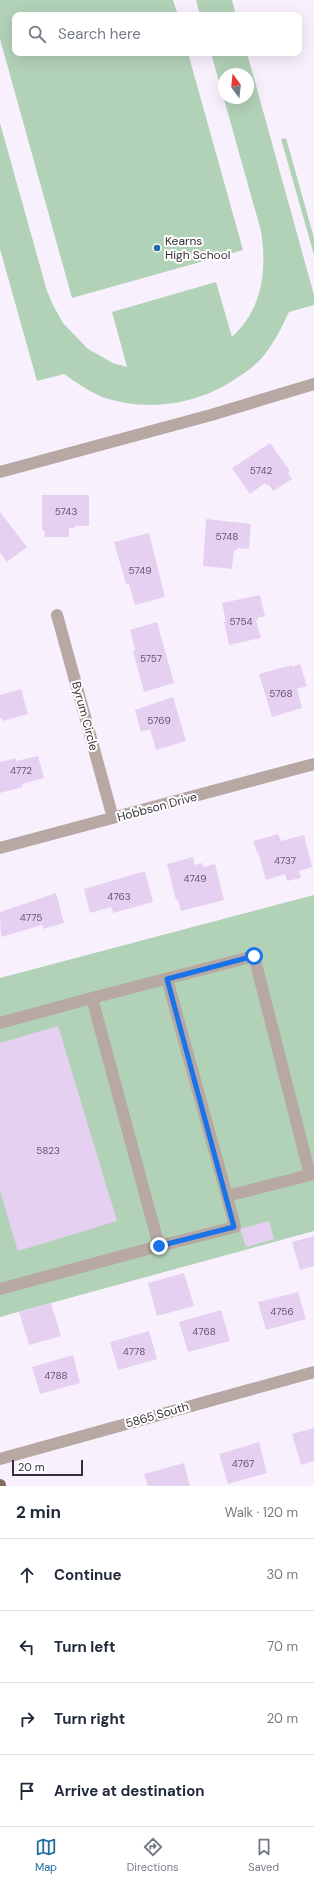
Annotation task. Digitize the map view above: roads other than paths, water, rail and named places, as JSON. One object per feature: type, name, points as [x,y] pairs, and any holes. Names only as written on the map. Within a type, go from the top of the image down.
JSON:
[{"type":"street","points":[[0,472],[204,417],[314,384]]},
{"type":"street","name":"Byrum Circle","points":[[57,615],[113,818]]},
{"type":"street","name":"Hobbson Drive","points":[[0,848],[314,764]]},
{"type":"street","points":[[0,1023],[254,956],[310,1175],[227,1196]]},
{"type":"street","points":[[0,1289],[234,1227],[227,1196],[167,979]]},
{"type":"street","points":[[92,998],[159,1246]]},
{"type":"street","name":"5865 South","points":[[0,1459],[314,1372]]},
{"type":"place","name":"Kearns High School","points":[[157,248]]}]
